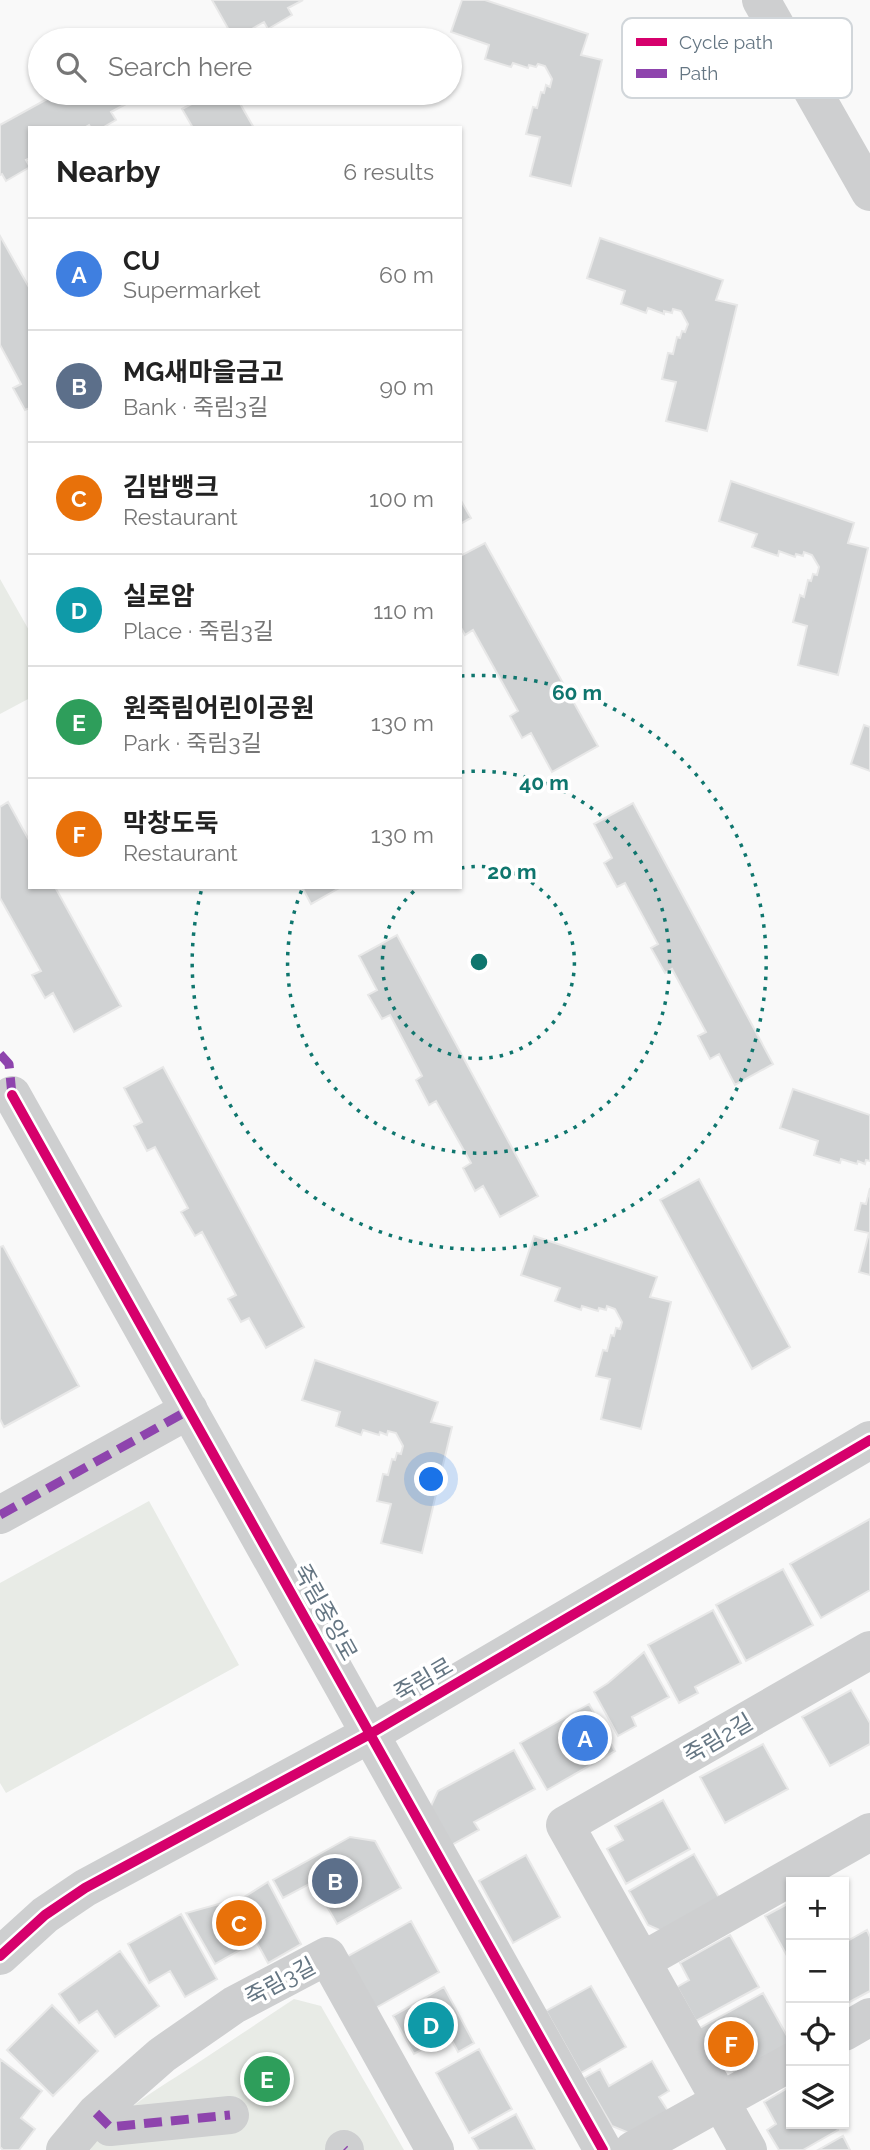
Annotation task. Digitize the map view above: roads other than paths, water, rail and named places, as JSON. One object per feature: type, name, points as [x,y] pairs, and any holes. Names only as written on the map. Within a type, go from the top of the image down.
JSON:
[{"type":"street","points":[[761,0],[771,18]]},
{"type":"street","points":[[817,98],[870,192]]},
{"type":"street","name":"죽림중앙로","points":[[12,1095],[603,2150]]},
{"type":"street","points":[[0,1515],[189,1410]]},
{"type":"street","name":"죽림로","points":[[0,1956],[45,1915],[85,1888],[370,1734],[870,1440]]},
{"type":"street","name":"죽림2길","points":[[642,1961],[565,1825],[870,1650]]},
{"type":"street","points":[[748,2150],[642,1961],[870,1832]]},
{"type":"street","name":"죽림3길","points":[[65,2150],[96,2113],[162,2054],[234,2005],[327,1956],[435,2150]]},
{"type":"street","points":[[849,2029],[870,2017]]},
{"type":"street","points":[[632,2150],[786,2065]]},
{"type":"street","points":[[96,2113],[110,2127],[230,2115]]},
{"type":"place","name":"CU","points":[[585,1738]]},
{"type":"place","name":"MG새마을금고","points":[[335,1881]]},
{"type":"place","name":"김밥뱅크","points":[[239,1923]]},
{"type":"place","name":"실로암","points":[[431,2025]]},
{"type":"place","name":"막창도둑","points":[[731,2044]]},
{"type":"place","name":"원죽림어린이공원","points":[[267,2079]]}]
